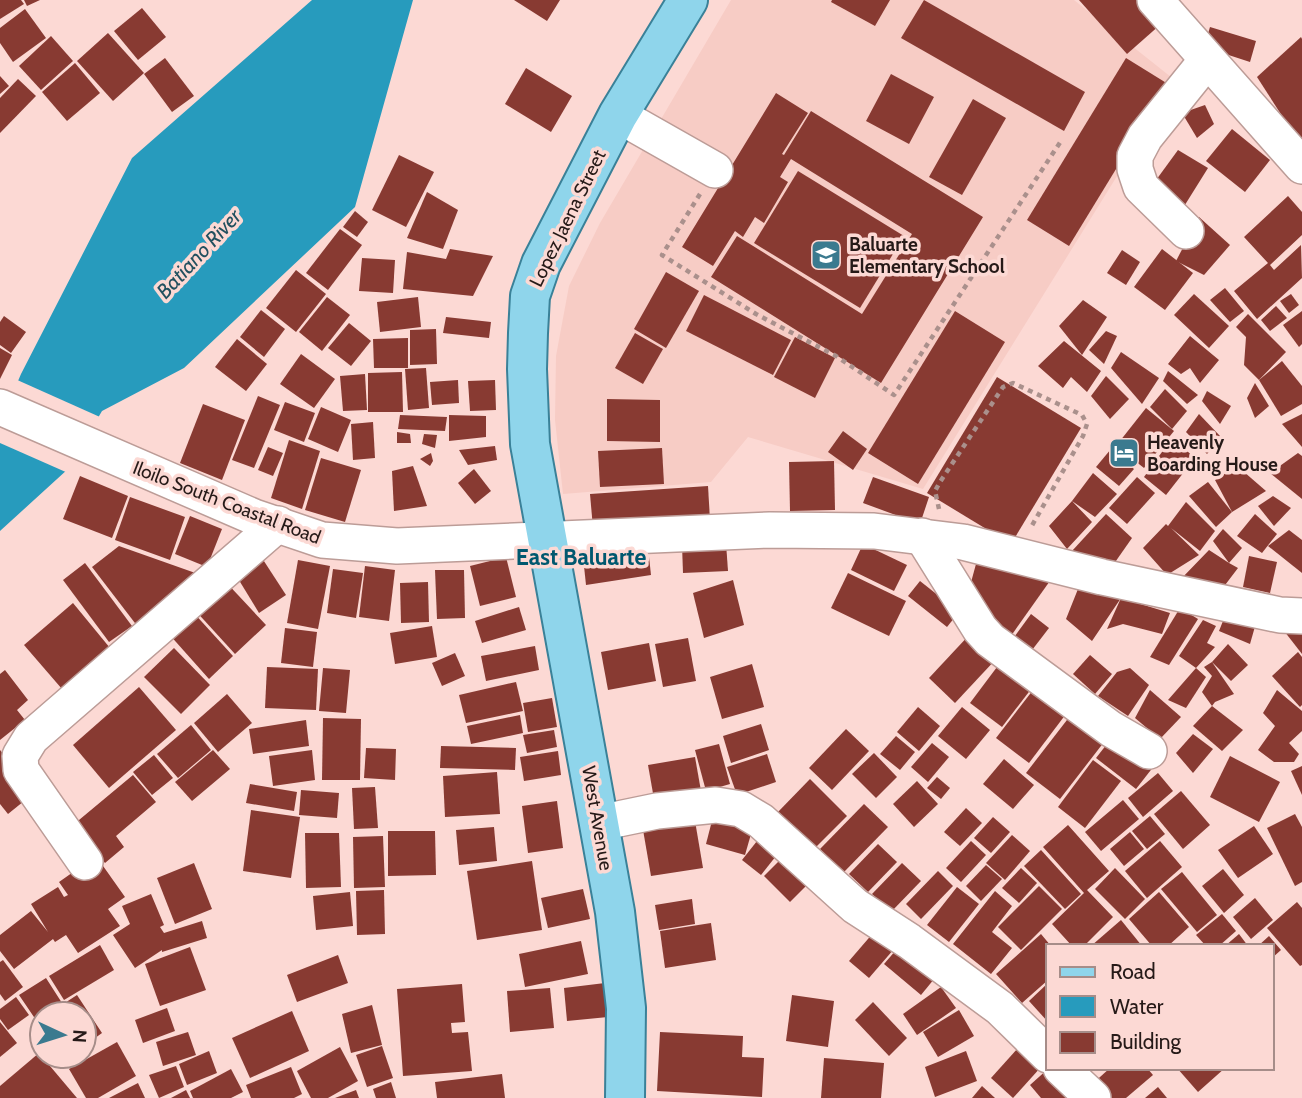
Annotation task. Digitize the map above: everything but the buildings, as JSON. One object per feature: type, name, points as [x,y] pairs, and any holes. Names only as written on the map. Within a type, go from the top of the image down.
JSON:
[{"type":"main road","name":"Lopez Jaena Street","points":[[549,540],[530,444],[527,369],[530,296],[541,264],[618,115],[688,0]]},
{"type":"main road","name":"West Avenue","points":[[549,540],[615,912],[626,1008],[625,1098]]},
{"type":"street","points":[[1155,0],[1302,166]]},
{"type":"street","points":[[1186,232],[1141,187],[1135,169],[1135,156],[1145,137],[1208,60]]},
{"type":"street","points":[[618,115],[715,170]]},
{"type":"street","name":"Iloilo South Coastal Road","points":[[0,407],[88,447],[322,540],[397,546],[770,530],[874,531],[963,542],[1130,583],[1280,615],[1302,617]]},
{"type":"street","points":[[85,862],[21,770],[20,756],[30,738],[278,524]]},
{"type":"street","points":[[922,536],[980,629],[990,640],[1111,729],[1149,751]]},
{"type":"street","points":[[599,823],[657,811],[716,805],[741,810],[761,821],[855,906],[909,941],[1000,1009],[1046,1053]]},
{"type":"street","points":[[1063,1070],[1093,1098]]},
{"type":"path","points":[[715,170],[662,255],[756,314],[836,356],[894,395],[1062,141]]},
{"type":"path","points":[[963,542],[940,510],[935,491],[1003,387],[1013,383],[1082,415],[1087,424],[1083,436],[1016,554]]},
{"type":"shaded area","name":"Baluarte Elementary School","points":[[731,0],[1074,0],[1176,81],[923,489],[748,437],[711,482],[563,494],[555,420],[556,356],[569,286],[600,223]]},
{"type":"water","name":"Batiano River","points":[[312,0],[413,0],[355,207],[184,368],[102,411],[68,469],[0,531],[0,423],[21,374],[132,158]]},
{"type":"pier","points":[[15,379],[100,417],[68,473],[0,443],[0,414]]},
{"type":"place","name":"Baluarte Elementary School","points":[[826,255]]},
{"type":"place","name":"Heavenly Boarding House","points":[[1124,453]]},
{"type":"district","name":"East Baluarte","points":[[581,557]]}]
